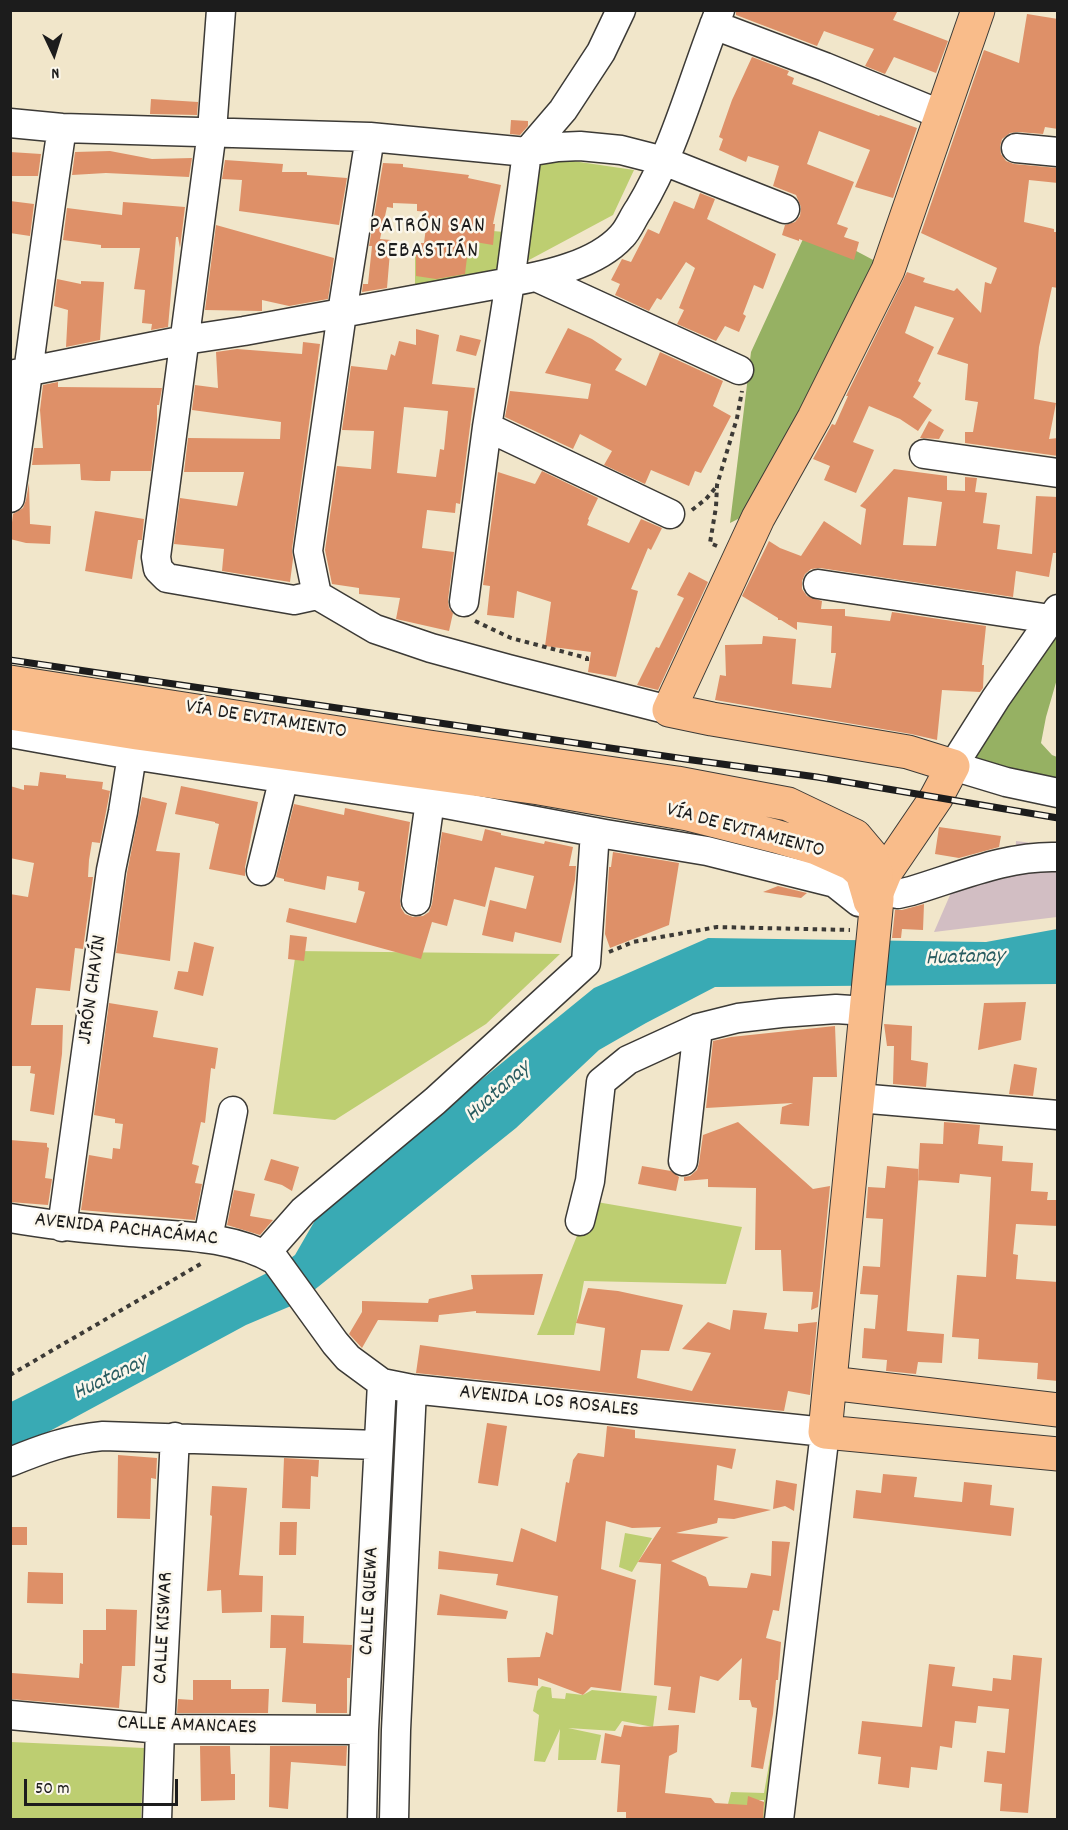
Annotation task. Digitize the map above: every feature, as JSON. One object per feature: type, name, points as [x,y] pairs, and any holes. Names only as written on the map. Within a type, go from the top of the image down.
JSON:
[{"type":"main road","points":[[978,10],[888,270],[814,418],[758,518],[669,710],[908,752],[953,766],[936,798],[885,873],[874,918],[868,1005],[825,1432],[1058,1454]]},
{"type":"main road","name":"VÍA DE EVITAMIENTO","points":[[10,682],[677,783],[788,804],[855,836],[871,855],[876,873],[874,918]]},
{"type":"main road","name":"VÍA DE EVITAMIENTO","points":[[10,713],[539,789],[688,814],[816,848],[852,864],[862,873],[874,918]]},
{"type":"main road","points":[[830,1383],[1058,1410]]},
{"type":"main road","points":[[954,1444],[960,1397]]},
{"type":"street","points":[[221,10],[212,131],[156,557],[158,569],[167,578],[294,600],[317,595],[375,629],[431,648],[669,710]]},
{"type":"street","points":[[464,602],[487,427],[523,280],[527,152],[563,110],[602,52],[621,10]]},
{"type":"street","points":[[20,373],[184,340],[523,280],[580,263],[604,250],[622,236],[652,187],[664,161],[717,18],[825,67],[942,115]]},
{"type":"street","points":[[10,123],[62,128],[370,137],[527,152],[580,146],[621,150],[664,161],[784,209]]},
{"type":"street","points":[[10,498],[20,373],[45,240],[62,128]]},
{"type":"street","points":[[317,595],[308,551],[370,137]]},
{"type":"street","points":[[1016,147],[1058,152]]},
{"type":"street","points":[[523,280],[740,370]]},
{"type":"street","points":[[487,427],[670,514]]},
{"type":"street","points":[[924,454],[1058,473]]},
{"type":"street","points":[[818,585],[1054,614],[996,698],[953,766],[1006,782],[1058,793]]},
{"type":"street","points":[[10,733],[430,801],[707,851],[835,883],[859,902],[874,918],[898,894],[1004,863],[1058,857]]},
{"type":"street","name":"JIRÓN CHAVÍN","points":[[62,1227],[110,881],[132,754]]},
{"type":"street","points":[[261,871],[284,777]]},
{"type":"street","points":[[416,901],[430,801]]},
{"type":"street","points":[[270,1257],[303,1211],[435,1101],[586,963],[595,832]]},
{"type":"street","points":[[580,1221],[590,1181],[601,1082],[628,1060],[698,1028],[738,1018],[868,1005]]},
{"type":"street","points":[[683,1161],[698,1028]]},
{"type":"street","points":[[858,1098],[1058,1115]]},
{"type":"street","points":[[222,1241],[233,1111]]},
{"type":"street","name":"AVENIDA PACHACÁMAC","points":[[10,1218],[62,1227],[222,1241],[270,1257]]},
{"type":"street","name":"AVENIDA LOS ROSALES","points":[[270,1257],[308,1305],[334,1343],[348,1358],[382,1383],[412,1389],[825,1432]]},
{"type":"street","name":"CALLE QUEWA","points":[[362,1817],[364,1730],[382,1383]]},
{"type":"street","name":"CALLE QUEWA","points":[[403,1819],[396,1730],[412,1389]]},
{"type":"street","points":[[779,1820],[825,1432]]},
{"type":"street","points":[[10,1462],[77,1438],[104,1436],[378,1445]]},
{"type":"street","name":"CALLE KISWAR","points":[[157,1820],[175,1437]]},
{"type":"street","name":"CALLE AMANCAES","points":[[10,1715],[160,1729],[364,1730]]},
{"type":"street","points":[[362,1817],[403,1819]]},
{"type":"path","points":[[726,542],[719,547],[710,543],[717,485],[742,394],[740,370]]},
{"type":"path","points":[[670,514],[689,513],[706,499],[717,485]]},
{"type":"path","points":[[464,602],[467,617],[493,630],[511,638],[587,658],[585,689]]},
{"type":"path","points":[[586,963],[633,942],[717,927],[874,918]]},
{"type":"path","points":[[10,1375],[222,1241]]},
{"type":"shaded area","points":[[1016,841],[1057,846],[1057,917],[934,932],[960,872],[1015,870]]},
{"type":"green space","points":[[532,155],[634,170],[613,215],[516,267]]},
{"type":"green space","points":[[809,226],[877,262],[758,509],[730,523],[751,352]]},
{"type":"green space","points":[[443,227],[505,232],[499,274],[415,293],[415,253],[440,255]]},
{"type":"green space","points":[[1057,617],[1057,679],[1041,743],[1057,757],[1057,784],[972,759]]},
{"type":"green space","points":[[296,951],[560,954],[486,1024],[335,1120],[273,1114]]},
{"type":"green space","points":[[591,1201],[742,1227],[726,1284],[584,1281],[574,1335],[537,1335]]},
{"type":"green space","points":[[625,1533],[652,1538],[632,1572],[619,1567]]},
{"type":"green space","points":[[542,1686],[551,1688],[552,1698],[565,1699],[566,1693],[583,1695],[592,1690],[657,1696],[653,1727],[622,1721],[615,1731],[568,1728],[601,1735],[596,1760],[558,1760],[560,1729],[545,1762],[534,1761],[539,1715],[533,1711],[537,1691]]},
{"type":"green space","points":[[781,1696],[778,1819],[763,1819],[764,1800],[755,1800],[752,1809],[728,1804],[731,1792],[764,1793]]},
{"type":"green space","points":[[11,1742],[144,1748],[141,1819],[11,1819]]},
{"type":"water","name":"Huatanay","points":[[1057,929],[1057,984],[715,987],[599,1050],[516,1128],[298,1303],[246,1325],[11,1452],[11,1402],[277,1268],[295,1255],[321,1210],[594,988],[708,938],[986,942]]},
{"type":"building","points":[[736,10],[898,10],[893,20],[948,41],[936,73],[894,57],[885,74],[865,66],[874,49],[824,31],[817,46],[736,15]]},
{"type":"building","points":[[1027,14],[1058,19],[1058,129],[1045,127],[1043,134],[1010,133],[1002,139],[1000,147],[1001,154],[1006,161],[1014,164],[1058,168],[1058,183],[1029,180],[1024,222],[1058,232],[1058,288],[1052,287],[1039,347],[1034,399],[1056,403],[1049,439],[1058,438],[1058,456],[965,443],[965,432],[973,432],[978,402],[965,400],[968,364],[937,354],[954,318],[915,306],[905,333],[934,347],[918,381],[921,383],[913,397],[932,410],[918,431],[900,419],[869,406],[853,442],[874,450],[856,493],[824,480],[830,466],[813,459],[832,424],[835,425],[848,396],[846,396],[907,272],[925,278],[923,282],[954,291],[957,288],[981,313],[985,282],[991,284],[997,268],[921,233],[984,50],[1019,63]]},
{"type":"building","points":[[752,57],[789,71],[787,75],[794,78],[792,84],[917,128],[893,198],[855,187],[870,150],[819,131],[807,164],[854,182],[837,224],[848,228],[844,237],[859,242],[854,260],[782,235],[785,225],[795,222],[800,216],[801,207],[796,195],[773,186],[779,166],[748,156],[746,162],[719,150],[723,139],[719,137],[732,100]]},
{"type":"building","points":[[151,99],[198,102],[197,115],[150,114]]},
{"type":"building","points":[[511,120],[528,121],[528,126],[520,135],[510,134]]},
{"type":"building","points":[[110,151],[152,159],[192,158],[189,177],[106,173],[72,175],[75,152]]},
{"type":"building","points":[[10,152],[41,154],[38,176],[10,176]]},
{"type":"building","points":[[225,160],[283,164],[282,172],[307,172],[307,175],[347,178],[339,225],[239,211],[242,180],[222,179]]},
{"type":"building","points":[[383,163],[469,175],[468,178],[501,185],[493,224],[495,224],[493,245],[469,241],[465,274],[436,279],[416,276],[416,243],[424,243],[428,212],[417,211],[417,204],[393,203],[393,208],[387,207],[380,239],[391,240],[387,288],[362,292],[363,284],[368,284],[372,246],[369,246]]},
{"type":"building","points":[[700,193],[715,199],[707,219],[776,254],[763,289],[754,285],[743,314],[746,316],[739,332],[725,326],[716,341],[677,324],[684,310],[679,308],[695,268],[686,262],[661,300],[657,298],[649,311],[615,295],[620,284],[611,280],[622,259],[631,262],[648,229],[659,234],[674,201],[694,209]]},
{"type":"building","points":[[10,201],[34,204],[30,236],[10,233]]},
{"type":"building","points":[[123,202],[185,207],[180,248],[178,237],[176,237],[168,327],[151,330],[152,324],[142,323],[145,290],[134,289],[140,248],[101,248],[101,245],[63,240],[67,208],[122,215]]},
{"type":"building","points":[[216,225],[334,258],[328,299],[289,306],[262,300],[262,311],[205,310]]},
{"type":"building","points":[[57,279],[81,284],[81,281],[104,282],[100,340],[66,347],[68,310],[54,306]]},
{"type":"building","points":[[568,328],[592,339],[622,359],[615,370],[646,386],[660,352],[723,381],[713,406],[731,416],[701,473],[695,471],[689,486],[651,470],[645,484],[604,465],[612,451],[580,434],[573,449],[505,417],[510,391],[588,399],[591,384],[545,373]]},
{"type":"building","points":[[416,329],[439,335],[432,384],[475,388],[460,504],[456,503],[455,513],[427,510],[422,548],[454,552],[448,600],[449,608],[453,613],[449,631],[396,619],[400,598],[359,594],[359,588],[332,584],[325,550],[337,466],[371,469],[374,431],[342,430],[351,366],[387,370],[391,354],[395,356],[399,341],[416,345]],"holes":[[[404,407],[448,411],[444,450],[440,449],[436,477],[397,473]]]},
{"type":"building","points":[[460,335],[481,340],[476,356],[456,351]]},
{"type":"building","points":[[303,342],[320,344],[292,549],[290,582],[222,571],[224,549],[174,544],[180,498],[237,506],[244,472],[184,472],[188,438],[280,439],[281,422],[192,410],[195,385],[218,388],[216,352],[237,349],[302,354]]},
{"type":"building","points":[[58,382],[58,387],[162,388],[159,405],[157,405],[151,471],[111,471],[110,481],[96,481],[81,480],[80,464],[32,465],[34,448],[43,448],[40,410],[43,385]]},
{"type":"building","points":[[929,421],[944,430],[939,439],[920,438]]},
{"type":"building","points":[[894,469],[947,476],[947,490],[965,491],[965,477],[977,478],[975,492],[987,493],[983,523],[1000,525],[997,549],[1032,554],[1036,496],[1058,497],[1058,553],[1053,553],[1049,577],[1016,571],[1013,597],[820,568],[811,569],[805,574],[802,589],[807,596],[822,601],[821,609],[845,609],[845,616],[890,621],[892,612],[986,626],[982,665],[984,665],[983,688],[980,692],[942,690],[937,740],[715,700],[720,675],[726,676],[725,645],[762,644],[763,636],[796,639],[792,684],[831,688],[836,653],[831,653],[832,626],[797,622],[797,630],[742,596],[769,541],[801,556],[824,521],[861,545],[866,509],[860,506]],"holes":[[[908,497],[942,502],[936,546],[903,545]]]},
{"type":"building","points":[[542,471],[598,498],[587,525],[629,543],[641,519],[662,528],[651,550],[648,548],[631,589],[638,591],[616,677],[588,672],[591,652],[545,646],[551,602],[517,591],[514,618],[487,615],[490,586],[483,585],[498,472],[535,484]]},
{"type":"building","points":[[29,483],[30,524],[51,526],[50,544],[26,543],[10,539],[13,514],[23,508]]},
{"type":"building","points":[[95,511],[144,519],[142,540],[138,540],[132,579],[85,571]]},
{"type":"building","points":[[689,572],[708,582],[658,690],[637,685],[684,598],[677,595]]},
{"type":"building","points":[[40,772],[66,775],[66,778],[103,782],[102,789],[110,791],[100,843],[92,842],[88,877],[93,877],[83,949],[75,948],[70,991],[36,988],[31,1025],[63,1025],[62,1054],[54,1115],[30,1111],[35,1074],[30,1073],[31,1066],[10,1066],[10,894],[28,897],[34,863],[10,858],[10,786],[24,790],[24,785],[38,786]]},
{"type":"building","points":[[181,786],[258,802],[245,876],[209,869],[219,824],[175,814]]},
{"type":"building","points":[[142,797],[167,803],[156,851],[180,853],[170,961],[116,953],[127,873]]},
{"type":"building","points":[[294,804],[344,815],[345,808],[410,822],[400,899],[401,908],[405,914],[413,917],[423,916],[429,912],[432,904],[442,832],[482,841],[485,829],[501,833],[501,835],[544,844],[545,841],[573,847],[569,866],[576,866],[575,880],[561,943],[515,932],[513,942],[482,935],[490,900],[526,909],[534,876],[495,867],[485,907],[454,899],[447,926],[432,922],[421,959],[286,922],[289,908],[356,923],[365,892],[358,890],[359,882],[327,876],[325,890],[284,881],[276,877]]},
{"type":"building","points":[[939,827],[1001,836],[999,847],[959,858],[935,854]]},
{"type":"building","points":[[613,852],[679,863],[669,925],[610,948],[605,934],[609,867],[611,867]]},
{"type":"building","points":[[778,886],[807,893],[801,898],[763,892]]},
{"type":"building","points":[[924,904],[923,930],[902,929],[901,938],[892,938],[895,910]]},
{"type":"building","points":[[290,935],[307,937],[304,961],[288,959]]},
{"type":"building","points":[[194,942],[214,947],[203,996],[174,989],[178,971],[188,972]]},
{"type":"building","points":[[1026,1002],[1021,1040],[978,1050],[984,1003]]},
{"type":"building","points":[[109,1003],[158,1011],[153,1037],[218,1048],[215,1069],[211,1068],[205,1123],[201,1122],[192,1164],[199,1166],[195,1183],[202,1184],[195,1220],[81,1210],[89,1155],[112,1159],[113,1148],[120,1149],[123,1124],[115,1123],[115,1119],[94,1115]]},
{"type":"building","points":[[884,1024],[912,1026],[911,1060],[928,1063],[926,1087],[893,1084],[894,1046],[887,1046]]},
{"type":"building","points":[[835,1026],[837,1077],[813,1077],[809,1126],[780,1124],[782,1107],[793,1103],[706,1108],[713,1041]]},
{"type":"building","points":[[1014,1064],[1037,1068],[1033,1096],[1009,1094]]},
{"type":"building","points":[[738,1122],[813,1189],[830,1186],[818,1307],[811,1310],[813,1292],[783,1291],[781,1250],[755,1250],[756,1188],[708,1187],[708,1179],[684,1181],[684,1177],[690,1176],[697,1170],[703,1135]]},
{"type":"building","points":[[944,1122],[980,1125],[978,1144],[1003,1146],[1002,1161],[1033,1163],[1031,1191],[1048,1192],[1047,1200],[1058,1200],[1058,1226],[1016,1224],[1013,1254],[1018,1255],[1016,1279],[1058,1282],[1058,1381],[1037,1379],[1038,1363],[978,1359],[979,1339],[952,1337],[957,1275],[986,1277],[991,1177],[960,1174],[959,1183],[918,1180],[920,1143],[943,1144]]},
{"type":"building","points":[[10,1140],[47,1143],[49,1148],[45,1178],[52,1179],[48,1205],[10,1202]]},
{"type":"building","points":[[271,1159],[299,1167],[292,1191],[282,1185],[264,1180]]},
{"type":"building","points":[[642,1166],[671,1171],[679,1177],[676,1191],[638,1184]]},
{"type":"building","points":[[887,1166],[919,1169],[907,1331],[944,1334],[942,1363],[918,1362],[916,1374],[886,1371],[887,1360],[862,1358],[864,1328],[875,1329],[878,1295],[860,1294],[863,1266],[880,1267],[883,1219],[866,1218],[868,1187],[885,1188]]},
{"type":"building","points":[[234,1190],[255,1194],[250,1216],[273,1220],[260,1235],[227,1225]]},
{"type":"building","points":[[543,1274],[534,1315],[476,1313],[476,1311],[439,1315],[438,1322],[378,1320],[362,1348],[349,1334],[362,1312],[362,1301],[428,1303],[429,1299],[473,1289],[471,1275]]},
{"type":"building","points":[[588,1288],[618,1291],[683,1305],[669,1351],[641,1350],[637,1378],[692,1391],[711,1353],[682,1349],[708,1322],[730,1330],[733,1310],[767,1313],[764,1329],[798,1332],[798,1324],[817,1322],[810,1395],[788,1391],[784,1411],[416,1373],[420,1345],[600,1371],[605,1328],[576,1323]]},
{"type":"building","points":[[487,1423],[507,1426],[498,1486],[478,1483]]},
{"type":"building","points":[[607,1426],[635,1430],[635,1438],[736,1449],[732,1469],[717,1465],[714,1500],[771,1510],[734,1519],[718,1518],[717,1523],[676,1533],[729,1537],[671,1561],[706,1577],[709,1586],[747,1588],[751,1573],[771,1576],[772,1541],[790,1542],[779,1611],[773,1610],[766,1638],[781,1642],[778,1680],[776,1680],[773,1714],[763,1769],[751,1767],[757,1708],[752,1707],[750,1700],[739,1700],[742,1658],[718,1681],[700,1676],[695,1713],[668,1710],[671,1687],[654,1685],[661,1564],[638,1562],[661,1527],[632,1528],[606,1521],[601,1569],[636,1580],[621,1691],[591,1687],[583,1695],[538,1678],[538,1686],[508,1682],[507,1658],[540,1657],[546,1632],[553,1635],[558,1596],[496,1585],[498,1574],[438,1569],[439,1551],[513,1562],[521,1528],[556,1542],[566,1482],[569,1483],[573,1460],[578,1453],[604,1457]]},
{"type":"building","points":[[118,1455],[157,1458],[156,1479],[151,1478],[150,1519],[117,1518]]},
{"type":"building","points":[[284,1458],[319,1460],[318,1477],[311,1476],[310,1509],[282,1508]]},
{"type":"building","points":[[883,1474],[917,1477],[914,1497],[962,1502],[964,1482],[992,1485],[990,1505],[1014,1508],[1011,1536],[853,1518],[856,1490],[881,1493]]},
{"type":"building","points":[[776,1480],[797,1484],[794,1511],[785,1506],[773,1509]]},
{"type":"building","points":[[212,1486],[247,1488],[239,1575],[263,1576],[262,1612],[222,1613],[221,1590],[207,1591]]},
{"type":"building","points":[[280,1522],[297,1522],[296,1555],[279,1555]]},
{"type":"building","points":[[10,1527],[27,1527],[27,1545],[10,1545]]},
{"type":"building","points":[[28,1572],[63,1573],[63,1604],[27,1603]]},
{"type":"building","points":[[440,1594],[508,1611],[506,1619],[437,1615]]},
{"type":"building","points":[[106,1609],[137,1610],[135,1666],[122,1666],[119,1708],[10,1699],[12,1673],[79,1678],[80,1663],[83,1664],[83,1630],[106,1630]]},
{"type":"building","points":[[271,1615],[304,1616],[303,1643],[352,1645],[350,1678],[347,1678],[347,1713],[316,1713],[316,1704],[282,1702],[286,1648],[270,1648]]},
{"type":"building","points":[[1013,1655],[1042,1658],[1028,1813],[1000,1811],[1002,1784],[984,1782],[987,1751],[1005,1753],[1009,1709],[978,1706],[976,1723],[955,1721],[952,1748],[940,1746],[937,1770],[911,1767],[909,1788],[878,1784],[881,1757],[858,1754],[862,1721],[922,1727],[929,1664],[955,1667],[952,1686],[992,1691],[993,1678],[1011,1680]]},
{"type":"building","points":[[193,1680],[231,1680],[231,1689],[269,1689],[268,1713],[177,1713],[178,1699],[193,1700]]},
{"type":"building","points":[[624,1725],[640,1727],[679,1725],[677,1752],[669,1756],[665,1793],[711,1798],[715,1803],[747,1805],[748,1796],[764,1802],[763,1820],[626,1820],[626,1812],[617,1812],[620,1765],[601,1763],[605,1733],[621,1737]]},
{"type":"building","points":[[200,1746],[230,1746],[231,1774],[235,1774],[235,1800],[201,1801]]},
{"type":"building","points":[[270,1746],[347,1746],[346,1766],[291,1762],[288,1809],[269,1807]]},
{"type":"railway","points":[[10,660],[817,777],[1058,818]]},
{"type":"district","name":"PATRÓN SAN SEBASTIÁN","points":[[428,240]]}]
